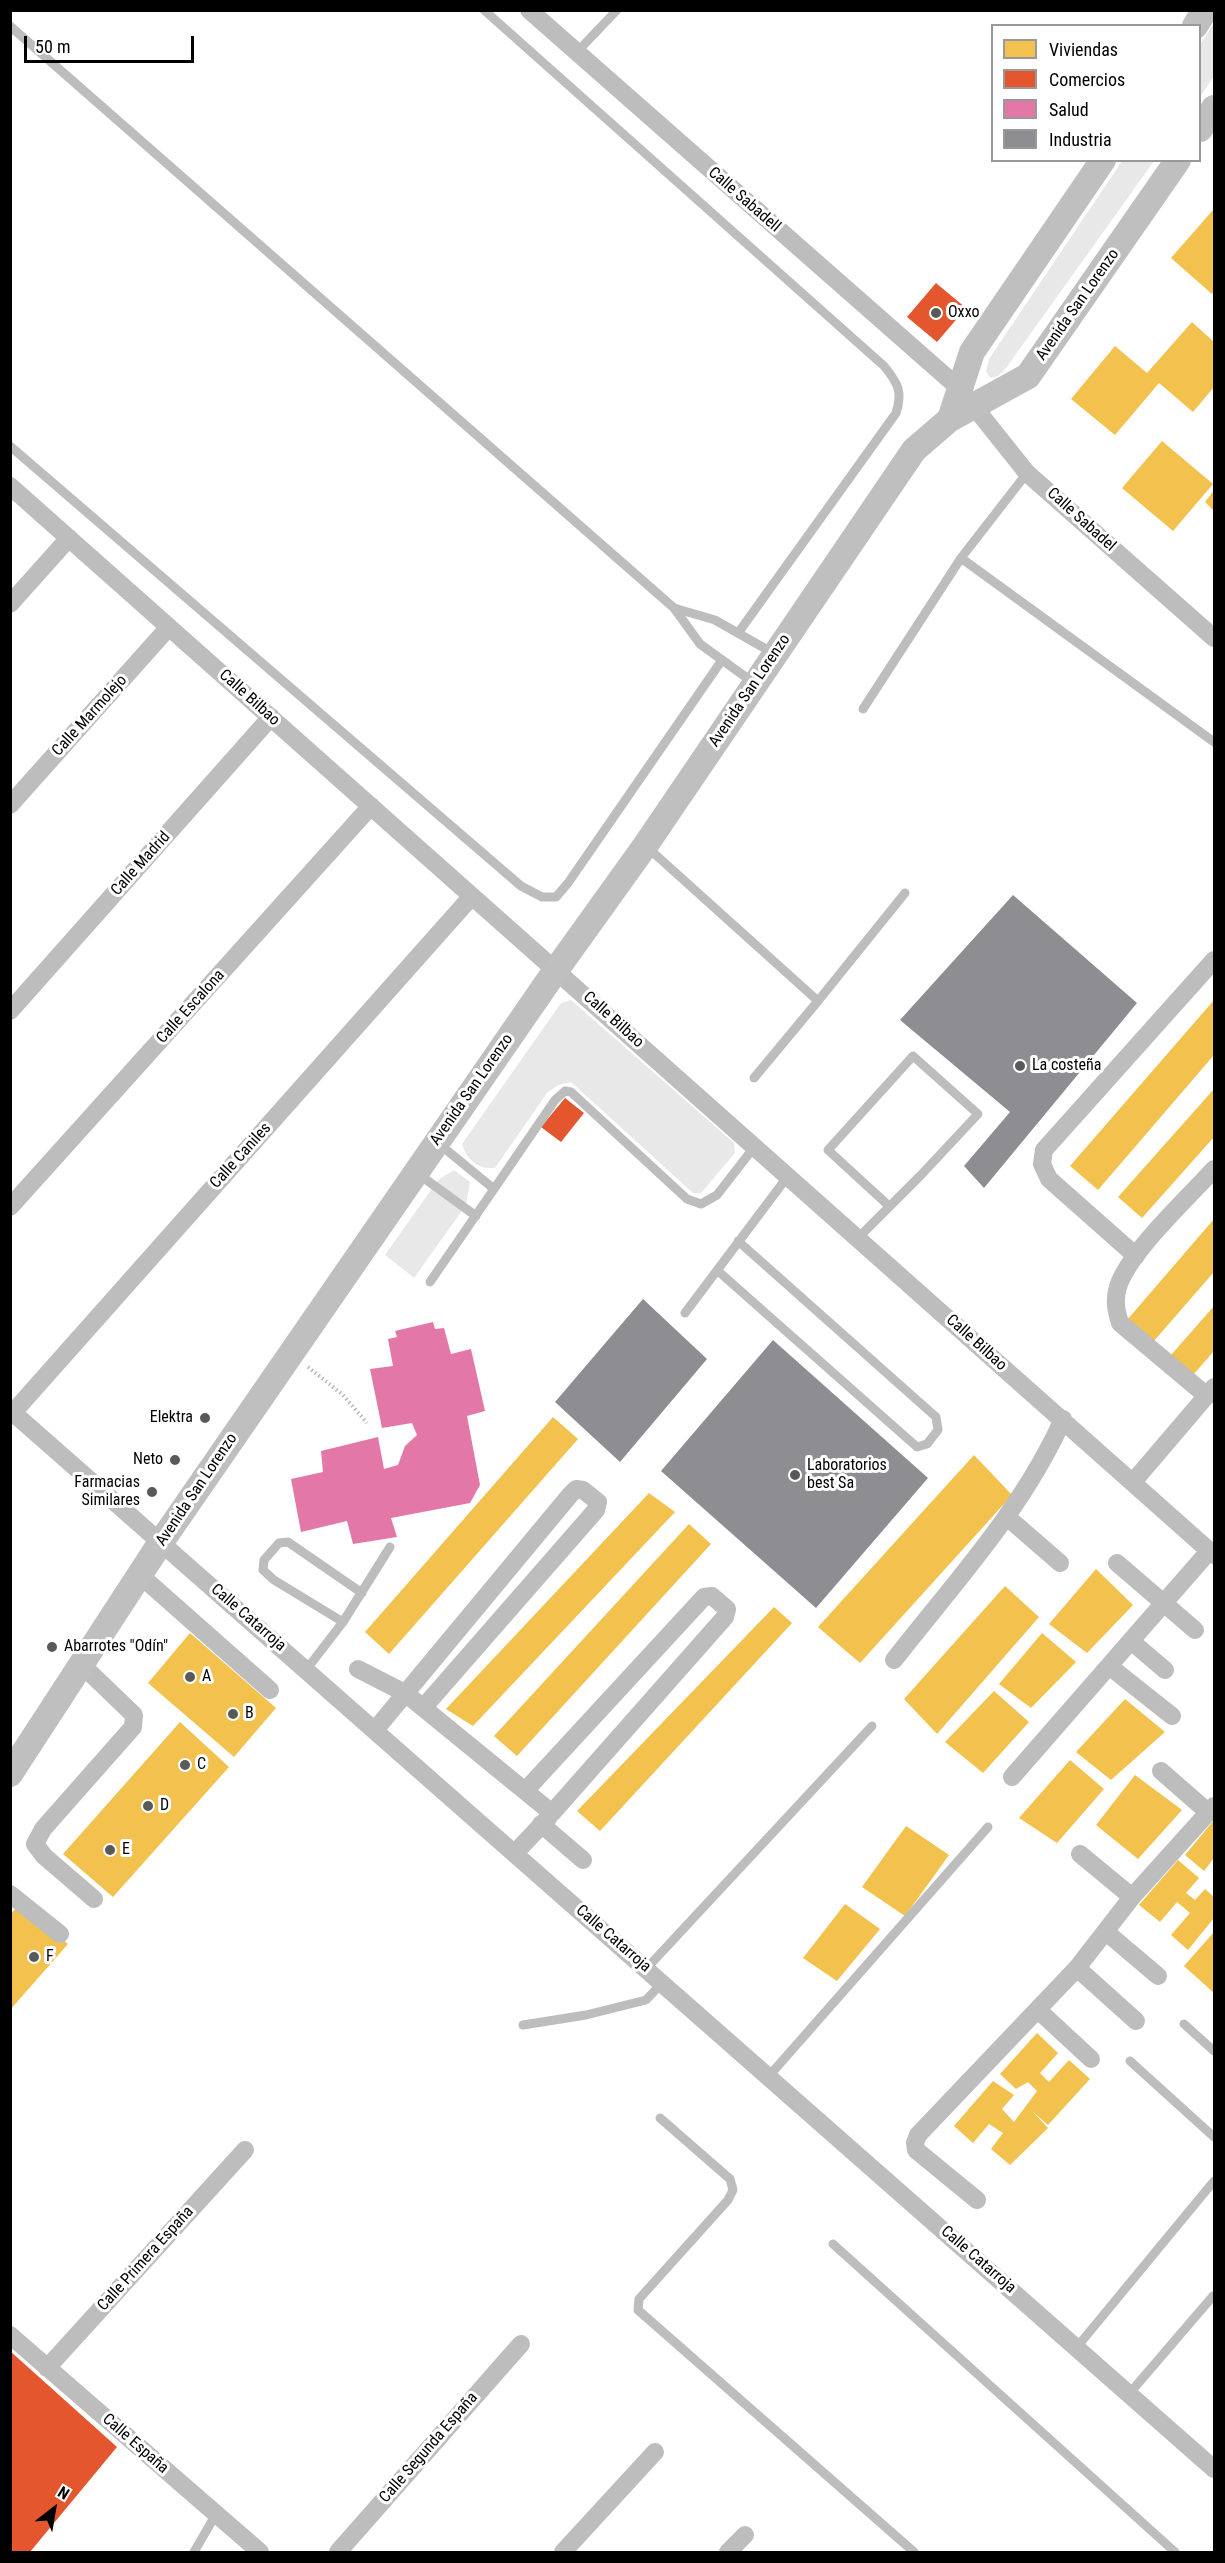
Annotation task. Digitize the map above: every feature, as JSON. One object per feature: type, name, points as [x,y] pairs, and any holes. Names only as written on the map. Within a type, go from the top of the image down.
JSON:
[{"type":"main road","points":[[1195,24],[1205,10]]},
{"type":"main road","points":[[1201,128],[1215,108]]},
{"type":"main road","name":"Avenida San Lorenzo","points":[[968,397],[972,352],[1102,162]]},
{"type":"main road","name":"Avenida San Lorenzo","points":[[10,1774],[161,1542],[436,1142],[645,846],[914,450],[950,419],[968,397],[1028,376],[1177,162]]},
{"type":"street","name":"Calle Sabadell","points":[[529,10],[968,397]]},
{"type":"street","name":"Calle Sabadel","points":[[968,397],[1027,473],[1215,638]]},
{"type":"street","name":"Calle Bilbao","points":[[10,486],[1212,1552]]},
{"type":"street","points":[[10,604],[69,538]]},
{"type":"street","name":"Calle Marmolejo","points":[[10,805],[169,627]]},
{"type":"street","name":"Calle Madrid","points":[[10,1011],[271,717]]},
{"type":"street","name":"Calle Escalona","points":[[10,1207],[371,806]]},
{"type":"street","name":"Calle Caniles","points":[[12,1413],[472,896]]},
{"type":"street","points":[[1136,1256],[1049,1179],[1042,1164],[1044,1150],[1215,960]]},
{"type":"street","points":[[1133,1482],[1211,1392],[1119,1323],[1115,1305],[1119,1285],[1136,1256],[1215,1169]]},
{"type":"street","name":"Calle Catarroja","points":[[12,1413],[1215,2469]]},
{"type":"street","points":[[894,1660],[1007,1516],[1053,1441],[1063,1419]]},
{"type":"street","points":[[375,1730],[576,1489],[583,1490],[598,1502],[596,1510],[423,1708]]},
{"type":"street","points":[[1007,1516],[1060,1563]]},
{"type":"street","points":[[1012,1777],[1163,1604],[1212,1552]]},
{"type":"street","points":[[1117,1563],[1195,1630]]},
{"type":"street","points":[[141,1576],[270,1690]]},
{"type":"street","points":[[514,1853],[547,1819],[725,1617],[727,1609],[712,1596],[704,1597],[525,1791]]},
{"type":"street","points":[[1131,1641],[1166,1670]]},
{"type":"street","points":[[82,1665],[134,1716],[133,1727],[43,1829],[35,1844],[44,1856],[94,1899]]},
{"type":"street","points":[[1109,1666],[1172,1716]]},
{"type":"street","points":[[358,1669],[405,1693],[525,1791],[583,1860]]},
{"type":"street","points":[[977,2200],[916,2150],[915,2143],[918,2135],[1077,1968],[1132,1897],[1212,1810],[1161,1771]]},
{"type":"street","points":[[1080,1854],[1132,1897]]},
{"type":"street","points":[[10,1894],[60,1934]]},
{"type":"street","points":[[1106,1932],[1158,1976]]},
{"type":"street","points":[[1077,1968],[1136,2022]]},
{"type":"street","points":[[1038,2010],[1091,2059]]},
{"type":"street","name":"Calle Primera España","points":[[47,2368],[245,2150]]},
{"type":"street","name":"Calle España","points":[[10,2335],[260,2553]]},
{"type":"street","name":"Calle Segunda España","points":[[338,2553],[521,2344]]},
{"type":"street","points":[[563,2553],[656,2452]]},
{"type":"street","points":[[728,2553],[745,2535]]},
{"type":"lane","points":[[484,10],[884,366],[898,384],[900,400],[896,413],[738,633]]},
{"type":"lane","points":[[576,52],[617,10]]},
{"type":"lane","points":[[10,26],[674,608],[700,644],[755,684]]},
{"type":"lane","points":[[10,446],[521,886],[542,897],[555,897],[568,883],[722,660]]},
{"type":"lane","points":[[863,709],[961,558],[1027,473]]},
{"type":"lane","points":[[961,558],[1215,742]]},
{"type":"lane","points":[[674,608],[715,620],[776,655]]},
{"type":"lane","points":[[645,846],[818,1001]]},
{"type":"lane","points":[[754,1078],[905,893]]},
{"type":"lane","points":[[858,1238],[921,1175],[978,1114],[913,1056],[828,1150],[889,1206]]},
{"type":"lane","points":[[430,1282],[555,1100],[565,1091],[577,1096],[687,1199],[701,1204],[717,1195],[755,1146]]},
{"type":"lane","points":[[436,1142],[494,1189]]},
{"type":"lane","points":[[416,1172],[476,1216]]},
{"type":"lane","points":[[685,1313],[788,1176]]},
{"type":"lane","points":[[718,1271],[917,1447],[927,1444],[938,1430],[936,1418],[738,1241]]},
{"type":"lane","points":[[344,1622],[274,1580],[263,1570],[264,1560],[279,1543],[288,1542],[362,1593]]},
{"type":"lane","points":[[306,1670],[344,1622],[390,1547]]},
{"type":"lane","points":[[646,1969],[872,1726]]},
{"type":"lane","points":[[769,2076],[988,1827]]},
{"type":"lane","points":[[523,2025],[586,2015],[645,2000],[662,1983]]},
{"type":"lane","points":[[1184,2024],[1215,2051]]},
{"type":"lane","points":[[1130,2061],[1215,2137]]},
{"type":"lane","points":[[660,2118],[730,2179],[733,2190],[728,2200],[639,2299],[638,2310],[914,2553]]},
{"type":"lane","points":[[1077,2347],[1215,2181]]},
{"type":"lane","points":[[833,2244],[1176,2553]]},
{"type":"lane","points":[[1129,2394],[1213,2296]]},
{"type":"lane","points":[[194,2553],[216,2514]]},
{"type":"path","points":[[290,1355],[312,1369],[343,1395],[368,1424]]},
{"type":"shaded area","points":[[1214,23],[1214,76],[1201,96],[1201,43]]},
{"type":"shaded area","points":[[1121,162],[1153,162],[998,376],[990,378],[986,371],[989,359]]},
{"type":"shaded area","points":[[571,1000],[734,1143],[735,1153],[701,1193],[693,1193],[571,1082],[558,1085],[547,1093],[495,1168],[478,1165],[467,1155],[462,1144],[561,1003]]},
{"type":"shaded area","points":[[454,1170],[470,1182],[466,1205],[414,1278],[385,1255],[438,1180]]},
{"type":"building: Viviendas","points":[[1213,210],[1214,290],[1212,294],[1171,258]]},
{"type":"building: Viviendas","points":[[1192,322],[1214,342],[1214,387],[1193,412],[1159,383],[1115,435],[1071,399],[1115,346],[1147,373]]},
{"type":"building: Viviendas","points":[[1162,441],[1213,484],[1173,531],[1122,488]]},
{"type":"building: Viviendas","points":[[1214,490],[1214,511],[1205,502]]},
{"type":"building: Viviendas","points":[[1214,1000],[1214,1055],[1098,1190],[1070,1166]]},
{"type":"building: Viviendas","points":[[1214,1089],[1214,1137],[1142,1218],[1118,1197]]},
{"type":"building: Viviendas","points":[[1214,1219],[1214,1272],[1153,1342],[1127,1320]]},
{"type":"building: Viviendas","points":[[1214,1306],[1214,1351],[1193,1375],[1171,1355]]},
{"type":"building: Viviendas","points":[[553,1417],[578,1439],[389,1654],[365,1632]]},
{"type":"building: Viviendas","points":[[974,1455],[1012,1495],[860,1663],[818,1627]]},
{"type":"building: Viviendas","points":[[649,1493],[675,1512],[473,1726],[446,1709]]},
{"type":"building: Viviendas","points":[[689,1524],[711,1544],[517,1756],[494,1736]]},
{"type":"building: Viviendas","points":[[1096,1569],[1133,1605],[1087,1653],[1049,1624]]},
{"type":"building: Viviendas","points":[[1005,1586],[1039,1617],[937,1734],[904,1699]]},
{"type":"building: Viviendas","points":[[774,1607],[792,1623],[600,1831],[577,1811]]},
{"type":"building: Viviendas","points":[[190,1633],[276,1708],[234,1757],[148,1683]]},
{"type":"building: Viviendas","points":[[1042,1633],[1076,1662],[1031,1708],[999,1684]]},
{"type":"building: Viviendas","points":[[994,1691],[1029,1722],[983,1773],[945,1742]]},
{"type":"building: Viviendas","points":[[1125,1699],[1165,1732],[1111,1780],[1076,1752]]},
{"type":"building: Viviendas","points":[[180,1722],[229,1767],[113,1897],[63,1854]]},
{"type":"building: Viviendas","points":[[1070,1760],[1104,1789],[1057,1843],[1019,1818]]},
{"type":"building: Viviendas","points":[[1135,1775],[1182,1810],[1138,1859],[1096,1825]]},
{"type":"building: Viviendas","points":[[1214,1820],[1214,1858],[1204,1871],[1185,1855]]},
{"type":"building: Viviendas","points":[[906,1826],[949,1855],[905,1916],[862,1887]]},
{"type":"building: Viviendas","points":[[1178,1860],[1199,1878],[1186,1893],[1195,1900],[1205,1889],[1214,1897],[1214,1918],[1188,1950],[1171,1935],[1190,1913],[1177,1902],[1160,1922],[1139,1905]]},
{"type":"building: Viviendas","name":"F","points":[[20,1903],[68,1944],[10,2010],[10,1915]]},
{"type":"building: Viviendas","points":[[845,1904],[880,1929],[837,1981],[803,1958]]},
{"type":"building: Viviendas","points":[[1214,1932],[1214,1993],[1184,1966]]},
{"type":"building: Viviendas","points":[[1037,2033],[1058,2053],[1040,2073],[1049,2082],[1069,2060],[1090,2079],[1048,2125],[1032,2111],[1048,2128],[1010,2165],[991,2149],[1003,2133],[989,2124],[973,2143],[954,2126],[993,2081],[1014,2095],[1002,2109],[1014,2122],[1037,2091],[1028,2082],[1016,2089],[1000,2074]]},
{"type":"building: Comercios","name":"Oxxo","points":[[936,283],[966,308],[937,342],[907,317]]},
{"type":"building: Comercios","points":[[565,1098],[584,1113],[561,1142],[541,1127]]},
{"type":"building: Comercios","points":[[10,2351],[117,2447],[30,2552],[10,2552]]},
{"type":"building: Salud","points":[[433,1322],[435,1329],[444,1328],[451,1354],[471,1349],[485,1411],[467,1416],[480,1485],[470,1503],[391,1518],[397,1537],[353,1544],[347,1521],[301,1532],[291,1479],[323,1472],[321,1451],[378,1437],[384,1469],[398,1465],[405,1446],[417,1435],[412,1423],[382,1428],[370,1369],[393,1366],[388,1339],[397,1337],[395,1331]]},
{"type":"building: Industria","name":"La costeña","points":[[1013,895],[1137,1003],[984,1188],[964,1166],[1010,1112],[900,1020]]},
{"type":"building: Industria","points":[[643,1299],[707,1359],[620,1462],[555,1402]]},
{"type":"building: Industria","name":"Laboratorios best Sa","points":[[773,1340],[928,1478],[816,1608],[661,1471]]},
{"type":"place","name":"Oxxo","points":[[936,313]]},
{"type":"place","name":"La costeña","points":[[1020,1066]]},
{"type":"place","name":"Elektra","points":[[205,1418]]},
{"type":"place","name":"Neto","points":[[175,1460]]},
{"type":"place","name":"Laboratorios best Sa","points":[[795,1475]]},
{"type":"place","name":"Farmacias Similares","points":[[152,1492]]},
{"type":"place","name":"Abarrotes \"Odín\"","points":[[52,1647]]},
{"type":"place","name":"A","points":[[190,1677]]},
{"type":"place","name":"B","points":[[233,1714]]},
{"type":"place","name":"C","points":[[185,1765]]},
{"type":"place","name":"D","points":[[148,1806]]},
{"type":"place","name":"E","points":[[110,1850]]},
{"type":"place","name":"F","points":[[34,1957]]}]
